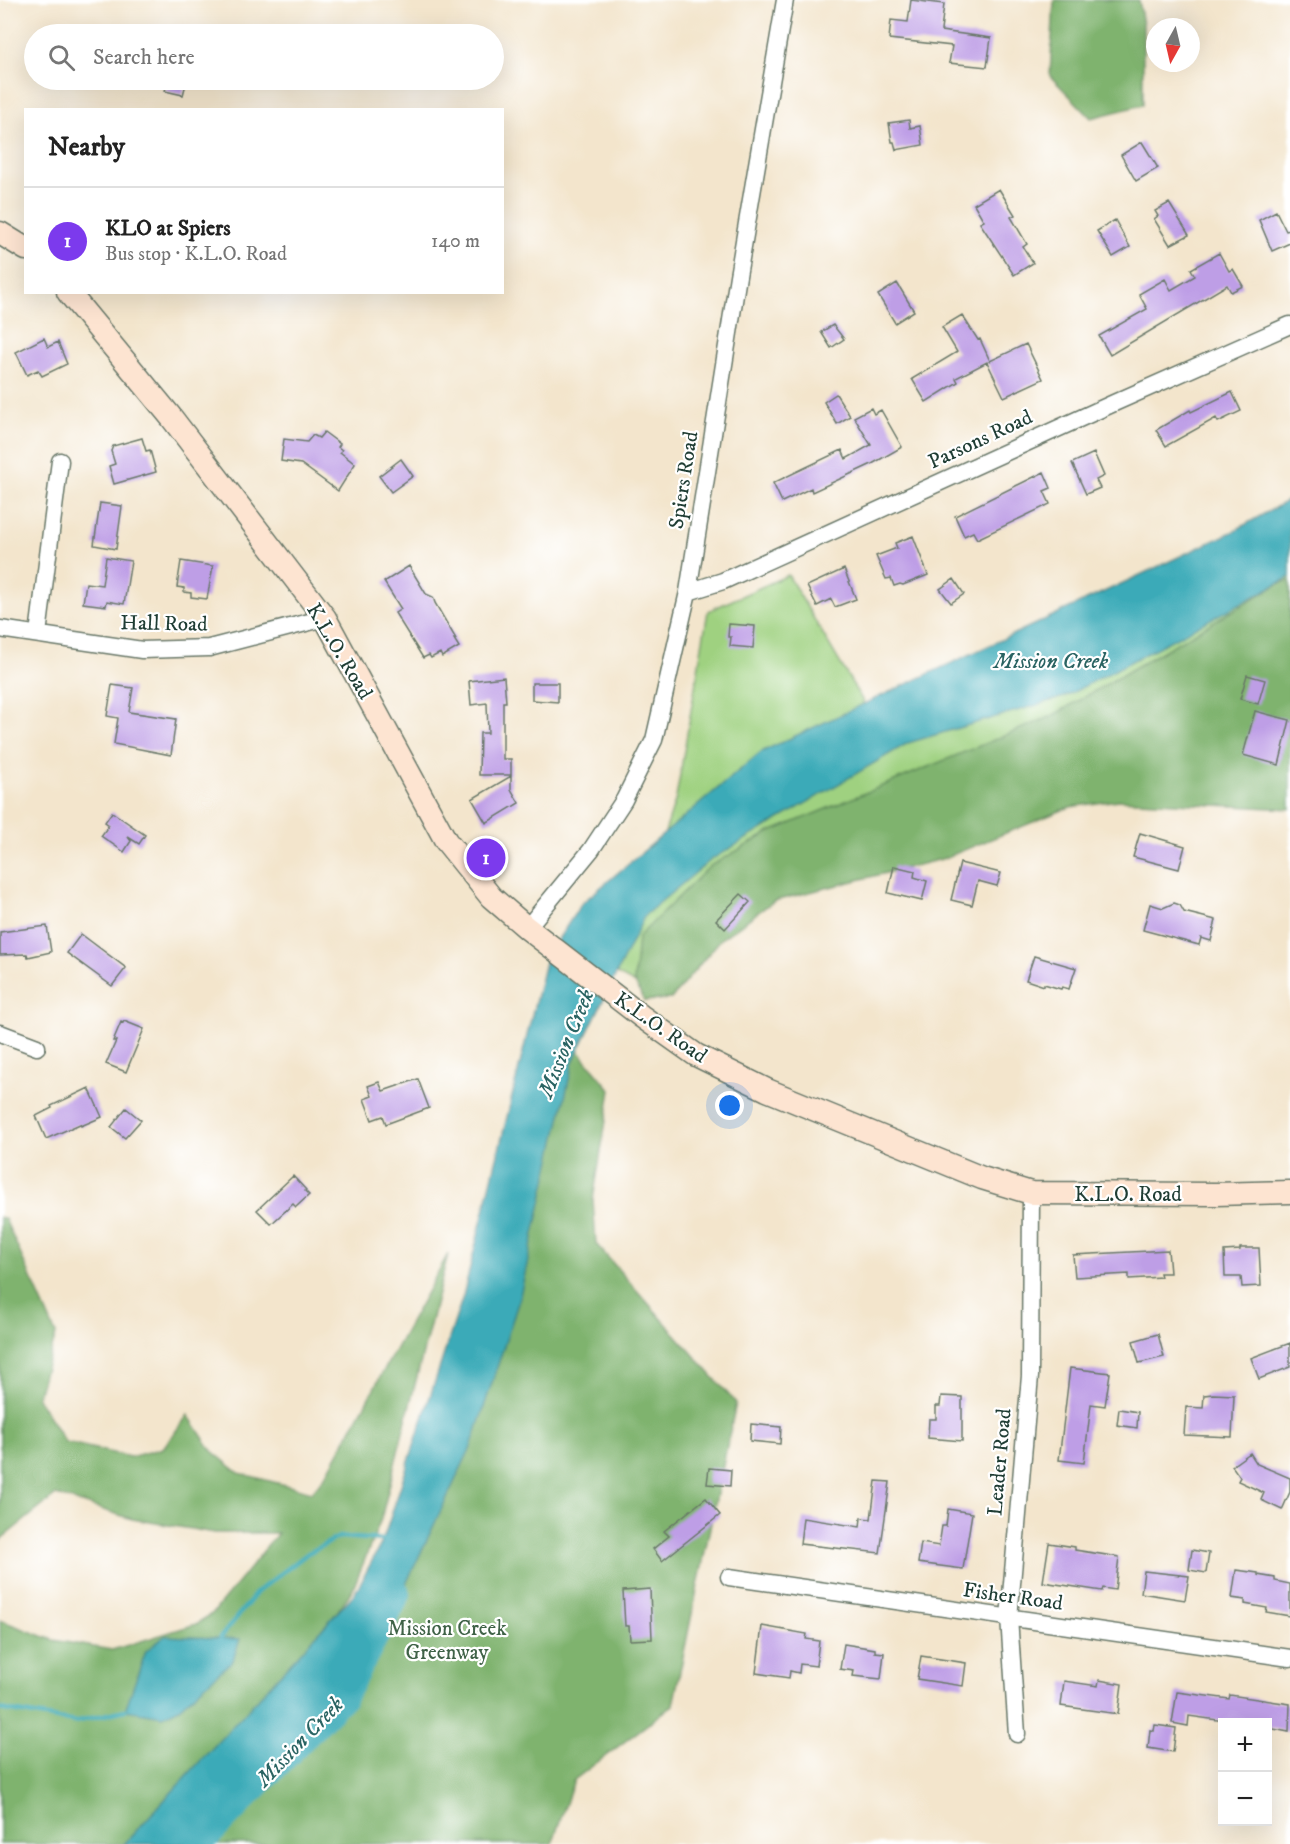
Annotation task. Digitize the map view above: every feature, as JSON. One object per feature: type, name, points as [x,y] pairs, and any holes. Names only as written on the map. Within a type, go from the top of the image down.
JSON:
[{"type":"main road","points":[[0,233],[24,248]]},
{"type":"main road","name":"K.L.O. Road","points":[[71,294],[171,417],[325,618],[446,841],[490,897],[642,1016],[696,1055],[767,1090],[982,1178],[1031,1193],[1290,1192]]},
{"type":"street","name":"Spiers Road","points":[[527,928],[591,850],[624,800],[654,740],[688,592],[785,0]]},
{"type":"street","name":"Parsons Road","points":[[688,592],[723,582],[1290,325]]},
{"type":"street","points":[[38,634],[60,460]]},
{"type":"street","name":"Hall Road","points":[[0,629],[142,650],[209,648],[325,618]]},
{"type":"street","points":[[0,1033],[37,1047]]},
{"type":"street","name":"Leader Road","points":[[1017,1734],[1009,1618],[1030,1376],[1031,1193]]},
{"type":"street","name":"Fisher Road","points":[[729,1577],[1290,1658]]},
{"type":"green space","points":[[1054,0],[1139,0],[1143,25],[1143,105],[1091,118],[1050,76]]},
{"type":"green space","points":[[1290,517],[1290,642],[761,889],[656,995],[583,956],[664,835],[676,798],[708,611],[788,575],[881,732]]},
{"type":"green space","points":[[1290,580],[1290,809],[1118,800],[1070,807],[942,859],[774,901],[721,939],[671,999],[644,1001],[634,981],[638,937],[710,866],[770,832],[1052,716],[1278,584]]},
{"type":"green space","name":"Mission Creek Greenway","points":[[557,1025],[611,1090],[593,1200],[596,1244],[736,1403],[673,1705],[574,1780],[552,1844],[206,1844],[273,1772],[366,1631]]},
{"type":"green space","points":[[0,1217],[5,1219],[56,1334],[37,1398],[65,1442],[130,1457],[163,1448],[188,1415],[212,1451],[239,1473],[312,1492],[326,1475],[448,1254],[381,1519],[353,1589],[309,1653],[133,1844],[0,1844],[0,1620],[53,1640],[112,1650],[196,1624],[213,1613],[278,1533],[215,1533],[132,1519],[56,1495],[0,1540]]},
{"type":"water","name":"Mission Creek","points":[[1290,499],[1290,577],[1064,697],[908,743],[712,859],[645,915],[573,1062],[519,1300],[471,1447],[395,1607],[287,1749],[191,1844],[124,1844],[355,1593],[383,1540],[463,1296],[546,958],[581,904],[761,752],[1234,531]]},
{"type":"water","points":[[165,1636],[240,1639],[233,1660],[179,1708],[163,1716],[125,1710],[146,1651]]},
{"type":"building","points":[[911,0],[944,4],[941,31],[991,38],[987,67],[949,63],[952,46],[889,39],[891,20],[908,22]]},
{"type":"building","points":[[165,90],[184,90],[183,95]]},
{"type":"building","points":[[909,120],[910,128],[920,126],[923,145],[896,150],[892,142],[889,123]]},
{"type":"building","points":[[1142,142],[1158,168],[1136,181],[1121,155]]},
{"type":"building","points":[[999,189],[1015,215],[1011,217],[1027,244],[1023,247],[1033,263],[1014,275],[980,223],[984,221],[974,204]]},
{"type":"building","points":[[1169,203],[1189,235],[1170,245],[1154,219],[1158,216],[1155,211]]},
{"type":"building","points":[[1276,211],[1286,231],[1290,230],[1290,243],[1272,251],[1259,220]]},
{"type":"building","points":[[1115,220],[1130,247],[1113,257],[1097,231]]},
{"type":"building","points":[[1219,253],[1229,271],[1233,269],[1243,286],[1231,292],[1227,285],[1110,355],[1099,336],[1147,309],[1139,294],[1165,279],[1171,290],[1195,276],[1191,269]]},
{"type":"building","points":[[897,283],[914,311],[895,323],[878,295]]},
{"type":"building","points":[[962,315],[978,340],[980,339],[990,361],[1026,344],[1043,379],[1004,397],[987,362],[956,378],[958,382],[926,402],[912,379],[957,352],[942,327]]},
{"type":"building","points":[[833,325],[844,339],[831,348],[821,332]]},
{"type":"building","points":[[44,338],[48,347],[58,342],[67,364],[42,376],[38,370],[27,375],[16,352]]},
{"type":"building","points":[[1232,392],[1241,411],[1218,422],[1216,418],[1166,446],[1156,430],[1190,410],[1191,412]]},
{"type":"building","points":[[836,394],[850,416],[837,424],[824,402]]},
{"type":"building","points":[[871,408],[874,414],[881,410],[902,447],[812,492],[811,488],[782,502],[773,483],[842,450],[846,459],[871,445],[854,417]]},
{"type":"building","points":[[324,432],[340,444],[338,447],[342,450],[340,452],[355,464],[338,491],[301,464],[281,461],[284,439],[307,442],[313,435],[319,438]]},
{"type":"building","points":[[142,438],[146,451],[150,450],[156,472],[114,484],[109,466],[115,464],[111,451],[113,446]]},
{"type":"building","points":[[1094,453],[1104,476],[1096,480],[1100,488],[1086,494],[1072,463]]},
{"type":"building","points":[[401,459],[413,476],[391,492],[379,476]]},
{"type":"building","points":[[1044,472],[1051,488],[1044,491],[1050,504],[977,539],[973,532],[964,536],[955,516]]},
{"type":"building","points":[[100,503],[122,506],[116,549],[94,545]]},
{"type":"building","points":[[913,536],[928,575],[903,585],[894,586],[891,578],[886,579],[876,556],[897,548],[895,543]]},
{"type":"building","points":[[106,557],[131,561],[124,604],[107,601],[106,606],[83,603],[86,583],[102,585]]},
{"type":"building","points":[[181,561],[213,566],[207,599],[191,597],[191,593],[184,592],[184,588],[177,587]]},
{"type":"building","points":[[409,566],[426,594],[433,597],[459,647],[442,657],[440,653],[431,658],[429,655],[423,658],[395,613],[401,609],[384,582]]},
{"type":"building","points":[[844,569],[856,599],[835,607],[831,599],[817,606],[807,586]]},
{"type":"building","points":[[954,579],[964,594],[951,603],[940,589]]},
{"type":"building","points":[[729,624],[755,626],[753,648],[730,646]]},
{"type":"building","points":[[1247,675],[1265,680],[1258,704],[1240,699]]},
{"type":"building","points":[[504,677],[506,702],[503,702],[503,759],[511,759],[511,775],[479,775],[480,733],[488,733],[487,703],[471,705],[469,681]]},
{"type":"building","points":[[532,683],[558,683],[558,702],[532,700]]},
{"type":"building","points":[[112,685],[133,688],[129,712],[176,719],[171,755],[114,744],[118,718],[107,716]]},
{"type":"building","points":[[1255,711],[1290,720],[1279,765],[1243,755]]},
{"type":"building","points":[[511,776],[511,789],[519,803],[486,823],[472,799]]},
{"type":"building","points":[[112,812],[145,835],[139,844],[128,837],[131,841],[124,852],[101,836],[109,825],[105,822]]},
{"type":"building","points":[[1140,833],[1185,846],[1179,869],[1133,857]]},
{"type":"building","points":[[960,863],[1001,873],[997,886],[978,881],[972,905],[951,900]]},
{"type":"building","points":[[894,866],[915,871],[914,877],[927,881],[922,901],[888,893]]},
{"type":"building","points":[[741,894],[750,902],[725,929],[716,920]]},
{"type":"building","points":[[1174,903],[1180,905],[1184,912],[1216,920],[1211,941],[1201,938],[1199,945],[1143,930],[1150,904],[1163,908]]},
{"type":"building","points":[[47,926],[51,952],[28,957],[27,954],[0,955],[0,932]]},
{"type":"building","points":[[81,934],[126,968],[112,986],[67,953]]},
{"type":"building","points":[[1034,956],[1076,968],[1069,989],[1044,984],[1044,986],[1026,980]]},
{"type":"building","points":[[124,1021],[144,1029],[126,1072],[106,1064],[116,1041],[113,1041],[121,1022]]},
{"type":"building","points":[[418,1079],[429,1108],[386,1124],[383,1116],[372,1120],[364,1099],[372,1096],[368,1086],[379,1082],[383,1091]]},
{"type":"building","points":[[89,1088],[102,1117],[46,1139],[36,1116],[52,1108],[51,1106]]},
{"type":"building","points":[[126,1108],[141,1120],[125,1138],[111,1127]]},
{"type":"building","points":[[293,1176],[309,1195],[296,1207],[293,1204],[271,1224],[257,1210]]},
{"type":"building","points":[[1240,1248],[1259,1248],[1261,1286],[1242,1287],[1241,1277],[1225,1277],[1224,1251],[1240,1250]]},
{"type":"building","points":[[1168,1250],[1170,1273],[1160,1273],[1161,1277],[1129,1279],[1129,1274],[1075,1277],[1073,1255]]},
{"type":"building","points":[[1158,1334],[1164,1357],[1139,1363],[1133,1341]]},
{"type":"building","points":[[1290,1343],[1290,1367],[1259,1379],[1251,1358]]},
{"type":"building","points":[[1070,1368],[1110,1373],[1105,1406],[1091,1404],[1084,1463],[1059,1460]]},
{"type":"building","points":[[1204,1395],[1234,1395],[1232,1437],[1184,1435],[1186,1407],[1203,1408]]},
{"type":"building","points":[[941,1396],[962,1397],[962,1441],[928,1438],[929,1419],[936,1419],[936,1406],[940,1406]]},
{"type":"building","points":[[1119,1409],[1138,1412],[1137,1428],[1117,1425]]},
{"type":"building","points":[[751,1424],[781,1427],[780,1444],[750,1441]]},
{"type":"building","points":[[1250,1453],[1257,1464],[1290,1478],[1290,1492],[1282,1510],[1261,1500],[1264,1493],[1238,1481],[1240,1477],[1232,1466]]},
{"type":"building","points":[[709,1468],[731,1470],[730,1486],[707,1484]]},
{"type":"building","points":[[876,1481],[890,1482],[880,1553],[800,1544],[803,1518],[860,1527],[861,1518],[871,1519]]},
{"type":"building","points":[[706,1498],[720,1515],[662,1561],[653,1549],[669,1536],[664,1531]]},
{"type":"building","points":[[948,1509],[972,1513],[963,1569],[918,1563],[921,1543],[939,1546],[942,1526],[946,1526]]},
{"type":"building","points":[[1049,1543],[1119,1557],[1115,1590],[1103,1588],[1102,1591],[1043,1582]]},
{"type":"building","points":[[1192,1550],[1209,1553],[1206,1573],[1189,1570]]},
{"type":"building","points":[[1236,1570],[1258,1573],[1258,1575],[1275,1578],[1275,1581],[1290,1584],[1290,1616],[1266,1612],[1267,1608],[1245,1604],[1245,1600],[1232,1598]]},
{"type":"building","points":[[1144,1571],[1189,1576],[1185,1600],[1141,1593]]},
{"type":"building","points":[[650,1589],[652,1639],[630,1640],[629,1626],[625,1626],[623,1591]]},
{"type":"building","points":[[762,1626],[807,1634],[806,1639],[819,1641],[816,1666],[800,1664],[799,1673],[790,1671],[789,1678],[756,1673]]},
{"type":"building","points":[[844,1644],[875,1649],[875,1652],[884,1653],[881,1679],[853,1676],[854,1671],[840,1669]]},
{"type":"building","points":[[921,1656],[966,1663],[963,1686],[917,1679]]},
{"type":"building","points":[[1099,1680],[1122,1684],[1118,1714],[1061,1706],[1064,1681],[1098,1686]]},
{"type":"building","points":[[1177,1692],[1229,1699],[1230,1695],[1290,1704],[1289,1732],[1272,1729],[1272,1718],[1218,1718],[1218,1720],[1189,1716],[1188,1726],[1172,1723]]},
{"type":"building","points":[[1155,1725],[1176,1728],[1173,1752],[1148,1748],[1150,1730],[1154,1731]]},
{"type":"waterway","points":[[221,1637],[257,1592],[308,1553],[339,1537],[383,1540]]},
{"type":"waterway","name":"Mission Creek","points":[[199,1844],[343,1696],[397,1594]]},
{"type":"waterway","points":[[0,1709],[75,1722],[125,1710]]},
{"type":"place","name":"KLO at Spiers","points":[[486,858]]}]
